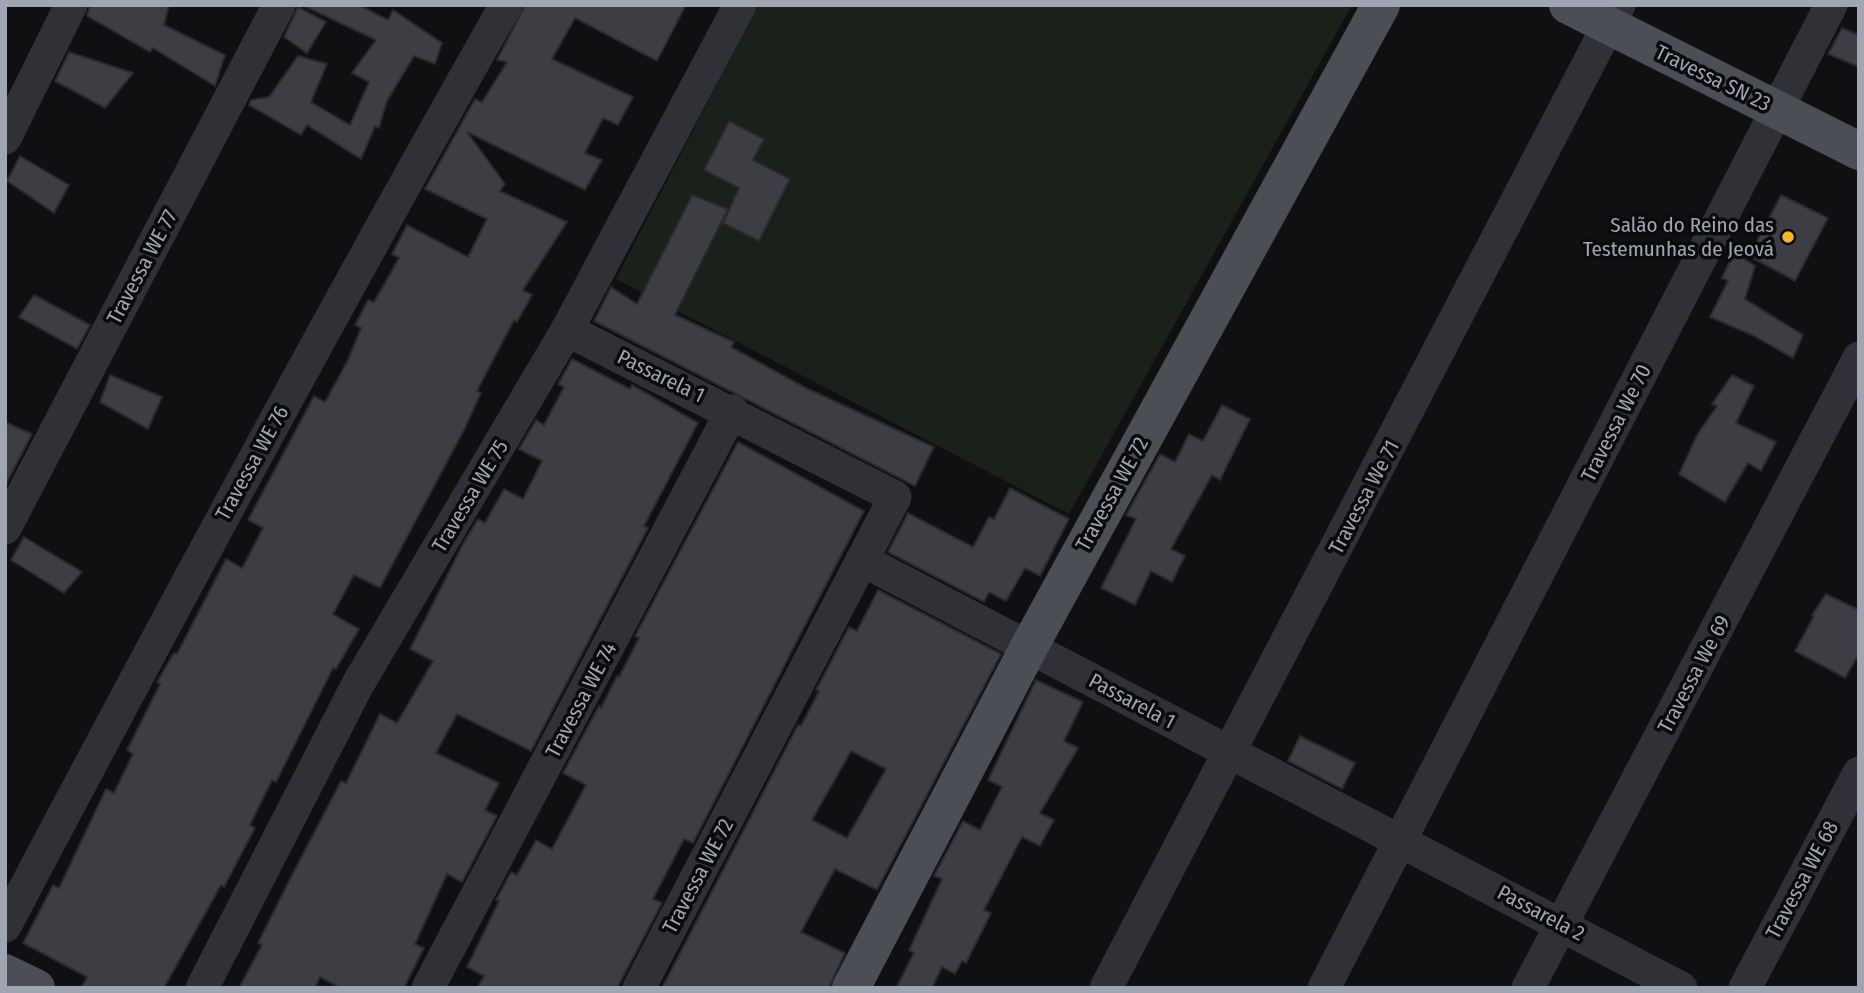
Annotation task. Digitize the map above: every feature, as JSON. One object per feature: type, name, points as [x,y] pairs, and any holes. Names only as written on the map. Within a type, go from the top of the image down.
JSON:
[{"type":"main road","name":"Travessa WE 72","points":[[851,988],[1029,647],[1381,5]]},
{"type":"main road","name":"Travessa SN 23","points":[[1568,5],[1613,16],[1859,151]]},
{"type":"main road","points":[[5,973],[36,988]]},
{"type":"street","points":[[5,138],[71,5]]},
{"type":"street","name":"Travessa WE 77","points":[[5,528],[279,5]]},
{"type":"street","name":"Travessa WE 76","points":[[5,926],[179,596],[388,213],[506,5]]},
{"type":"street","name":"Travessa WE 75","points":[[202,988],[358,684],[568,330],[740,5]]},
{"type":"street","name":"Travessa We 70","points":[[1401,841],[1831,5]]},
{"type":"street","name":"Travessa We 71","points":[[1106,988],[1613,16]]},
{"type":"street","name":"Passarela 1","points":[[568,330],[895,496],[894,505]]},
{"type":"street","name":"Travessa We 69","points":[[1528,988],[1560,922],[1766,541],[1859,358]]},
{"type":"street","name":"Travessa WE 74","points":[[428,988],[732,411]]},
{"type":"street","name":"Travessa WE 72","points":[[639,988],[862,560],[894,505]]},
{"type":"street","name":"Passarela 1","points":[[862,560],[1401,841]]},
{"type":"street","name":"Travessa WE 68","points":[[1745,988],[1859,773]]},
{"type":"street","points":[[1324,988],[1401,841]]},
{"type":"street","name":"Passarela 2","points":[[1401,841],[1560,922],[1681,988]]},
{"type":"shaded area","points":[[758,5],[1352,5],[1069,514],[616,279]]},
{"type":"building","points":[[90,5],[169,5],[164,25],[225,55],[215,86],[153,48],[150,52],[87,16]]},
{"type":"building","points":[[302,5],[359,5],[388,20],[393,10],[442,43],[435,64],[414,56],[387,101],[379,128],[375,126],[361,159],[307,125],[301,135],[249,105],[251,100],[269,97],[298,56],[327,64],[311,102],[350,125],[369,82],[352,73],[376,40]]},
{"type":"building","points":[[525,5],[686,5],[657,61],[575,18],[552,59],[633,97],[618,125],[603,118],[585,153],[602,160],[585,190],[467,132],[505,184],[500,191],[567,222],[523,290],[532,295],[517,322],[514,320],[477,391],[481,393],[465,428],[380,588],[354,575],[333,614],[359,629],[336,669],[333,668],[276,782],[272,780],[250,825],[255,828],[224,887],[221,885],[164,988],[81,988],[87,977],[23,943],[53,885],[59,888],[106,789],[114,793],[133,754],[127,750],[160,684],[157,682],[174,653],[177,654],[226,559],[242,568],[263,528],[248,520],[314,396],[325,402],[347,362],[361,328],[355,325],[368,300],[374,302],[399,258],[392,254],[407,225],[468,257],[487,219],[425,189],[475,99],[482,102],[507,62],[497,60]]},
{"type":"building","points":[[298,7],[326,22],[307,53],[284,37]]},
{"type":"building","points":[[1842,28],[1859,35],[1859,67],[1828,54]]},
{"type":"building","points":[[69,52],[133,73],[105,108],[55,81]]},
{"type":"building","points":[[729,121],[764,139],[753,160],[790,179],[759,241],[723,223],[739,188],[704,170]]},
{"type":"building","points":[[20,156],[69,185],[54,213],[7,181]]},
{"type":"building","points":[[692,195],[728,209],[675,315],[734,342],[731,347],[806,388],[934,447],[915,486],[594,321],[611,287],[637,304]]},
{"type":"building","name":"Salão do Reino das Testemunhas de Jeová","points":[[1781,195],[1828,218],[1795,281],[1749,256]]},
{"type":"building","points":[[1734,252],[1755,266],[1745,299],[1803,335],[1793,358],[1752,335],[1710,317],[1728,281],[1722,278]]},
{"type":"building","points":[[34,295],[90,325],[77,349],[19,317]]},
{"type":"building","points":[[572,359],[630,389],[632,385],[698,423],[644,526],[648,528],[531,751],[457,714],[436,753],[499,783],[485,810],[497,816],[462,882],[447,874],[415,944],[424,948],[404,988],[340,988],[320,977],[315,988],[239,988],[262,945],[258,943],[290,879],[341,781],[346,783],[380,714],[397,723],[433,661],[410,649],[463,544],[478,519],[485,523],[504,489],[523,499],[542,461],[519,449],[536,420],[544,425],[564,387],[558,384]]},
{"type":"building","points":[[110,375],[162,397],[148,429],[100,402]]},
{"type":"building","points":[[1732,375],[1754,386],[1736,423],[1776,442],[1761,471],[1748,463],[1725,502],[1679,474],[1697,435],[1717,406],[1712,404]]},
{"type":"building","points":[[1222,405],[1250,419],[1220,480],[1212,475],[1171,549],[1185,556],[1172,582],[1151,571],[1135,605],[1101,588],[1136,519],[1126,515],[1160,454],[1175,462],[1189,434],[1203,441]]},
{"type":"building","points":[[5,422],[32,434],[5,486]]},
{"type":"building","points":[[738,442],[864,511],[693,843],[684,839],[653,899],[662,903],[617,988],[477,988],[484,976],[467,967],[499,901],[496,900],[511,872],[517,875],[536,840],[552,849],[586,785],[563,773],[599,706],[601,708],[617,676],[619,677],[639,638],[635,636]]},
{"type":"building","points":[[1010,488],[1069,519],[1040,576],[1025,568],[1006,601],[989,592],[984,602],[888,552],[908,513],[973,547],[989,517],[994,519]]},
{"type":"building","points":[[24,537],[82,572],[64,593],[11,560]]},
{"type":"building","points":[[878,590],[1001,654],[877,890],[835,869],[801,932],[845,953],[829,988],[662,988],[798,725],[801,726],[819,691],[816,690],[849,627],[857,631]],"holes":[[[851,751],[886,769],[847,838],[812,820]]]},
{"type":"building","points":[[1826,594],[1859,610],[1859,654],[1845,678],[1795,651],[1814,616],[1812,615]]},
{"type":"building","points":[[1036,680],[1083,702],[1064,741],[1078,748],[1040,813],[1054,820],[1040,846],[1022,837],[984,910],[991,913],[966,963],[962,961],[955,974],[942,967],[932,988],[896,988],[914,953],[909,950],[942,879],[934,876],[963,821],[980,830],[1002,787],[988,780]]},
{"type":"building","points":[[1300,736],[1355,763],[1342,789],[1288,761]]},
{"type":"place","name":"Salão do Reino das Testemunhas de Jeová","points":[[1788,237]]}]
